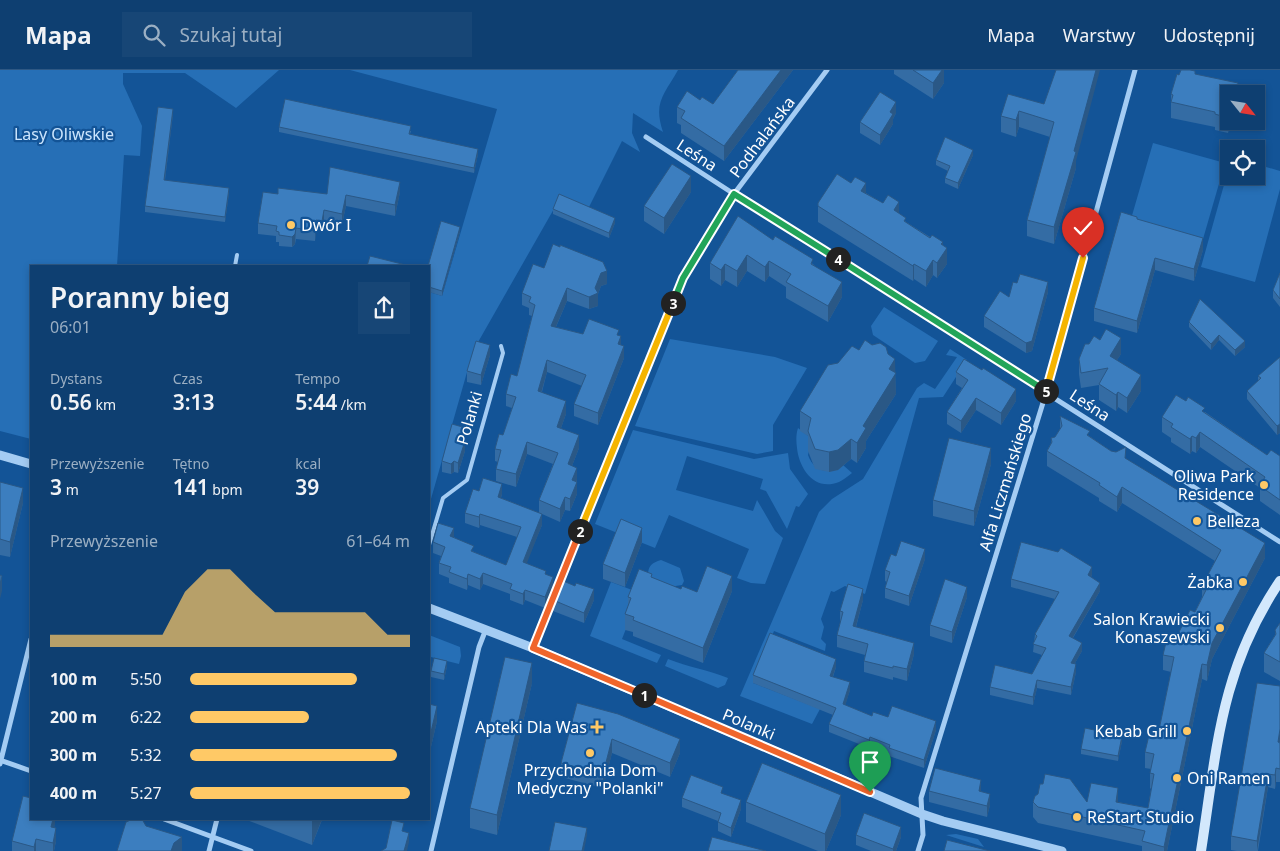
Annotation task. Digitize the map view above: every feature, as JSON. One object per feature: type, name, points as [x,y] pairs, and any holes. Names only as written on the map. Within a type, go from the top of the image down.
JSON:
[{"type":"main road","points":[[1201,851],[1216,744],[1228,690],[1249,635],[1279,584]]},
{"type":"street","name":"Podhalańska","points":[[734,194],[827,70]]},
{"type":"street","name":"Alfa Liczmańskiego","points":[[918,851],[923,835],[921,798],[1046,391],[1135,70]]},
{"type":"street","name":"Leśna","points":[[646,137],[1280,542]]},
{"type":"street","points":[[533,648],[683,278],[734,194]]},
{"type":"street","points":[[0,455],[30,464]]},
{"type":"street","name":"Polanki","points":[[430,608],[533,648],[922,814],[943,822],[1062,851]]},
{"type":"street","points":[[431,851],[479,647],[486,629]]},
{"type":"street","points":[[30,643],[0,762],[30,771]]},
{"type":"street","points":[[167,820],[251,851]]},
{"type":"street","points":[[209,851],[217,820]]},
{"type":"lane","points":[[235,265],[237,255]]},
{"type":"lane","name":"Polanki","points":[[430,542],[443,498],[467,480],[503,353],[501,346]]},
{"type":"green space","name":"Lasy Oliwskie","points":[[0,70],[279,70],[236,108],[185,73],[123,73],[123,84],[142,126],[140,156],[124,155],[117,265],[30,265],[30,439],[0,431]]},
{"type":"green space","points":[[350,70],[678,70],[661,99],[659,113],[663,132],[633,113],[632,133],[640,152],[622,141],[587,211],[559,200],[473,351],[430,502],[430,292],[442,296],[497,109]]},
{"type":"green space","points":[[1153,143],[1220,162],[1220,180],[1203,239],[1131,219]]},
{"type":"green space","points":[[1265,167],[1280,171],[1280,189],[1255,282],[1201,267],[1224,185],[1265,185]]},
{"type":"green space","points":[[884,307],[938,341],[925,361],[915,363],[873,335],[871,326]]},
{"type":"green space","points":[[670,339],[775,357],[807,368],[773,425],[773,451],[757,454],[635,426]]},
{"type":"green space","points":[[950,349],[967,360],[943,397],[919,398],[865,594],[845,586],[834,592],[831,591],[821,619],[824,627],[821,639],[826,644],[825,651],[774,631],[753,683],[820,709],[812,724],[740,696],[819,512],[832,499],[863,479],[917,388],[924,383],[935,389],[957,357],[946,355]]},
{"type":"green space","points":[[798,428],[812,439],[808,455],[814,465],[827,471],[843,465],[852,473],[839,482],[830,484],[822,484],[809,476],[798,456],[796,440]]},
{"type":"green space","points":[[633,430],[754,459],[788,453],[790,469],[808,494],[799,507],[796,506],[787,529],[766,491],[760,489],[763,479],[687,456],[676,490],[753,511],[757,500],[775,531],[783,538],[765,584],[751,583],[737,578],[749,549],[669,515],[655,548],[595,524]]},
{"type":"green space","points":[[661,560],[680,568],[684,581],[682,585],[669,587],[648,576],[651,565]]},
{"type":"green space","points":[[611,582],[640,593],[622,639],[661,655],[657,663],[590,636]]},
{"type":"green space","points":[[430,635],[460,647],[461,656],[459,664],[431,657],[430,660]]},
{"type":"green space","points":[[668,659],[728,678],[725,685],[718,688],[665,666]]},
{"type":"green space","points":[[956,834],[978,839],[984,847],[946,835]]},
{"type":"building","points":[[738,70],[781,70],[724,146],[681,118],[685,111],[677,107],[687,91],[700,100],[702,97],[713,104]]},
{"type":"building","points":[[913,70],[942,70],[933,83]]},
{"type":"building","points":[[1056,70],[1096,70],[1074,151],[1076,152],[1054,227],[1027,220],[1054,122],[1019,111],[1016,120],[1001,116],[1008,94],[1044,104]]},
{"type":"building","points":[[1181,70],[1190,70],[1195,71],[1195,74],[1238,83],[1237,85],[1220,85],[1220,116],[1215,114],[1215,112],[1171,102],[1173,95],[1171,94],[1177,74],[1179,75]]},
{"type":"building","points":[[880,92],[896,102],[890,112],[893,114],[880,135],[860,122]]},
{"type":"building","points":[[285,99],[411,126],[409,134],[478,149],[474,168],[279,127]]},
{"type":"building","points":[[158,107],[173,109],[164,180],[229,188],[225,217],[145,206]]},
{"type":"building","points":[[945,137],[973,150],[958,183],[945,178],[950,166],[936,160]]},
{"type":"building","points":[[672,164],[691,176],[664,218],[644,206]]},
{"type":"building","points":[[330,167],[400,182],[395,205],[346,195],[342,214],[324,210],[322,221],[316,220],[315,231],[296,228],[295,234],[292,237],[279,235],[279,232],[276,231],[277,226],[258,223],[263,192],[278,194],[278,188],[327,194]]},
{"type":"building","points":[[837,174],[851,183],[855,177],[866,183],[861,191],[883,203],[888,195],[899,202],[894,210],[906,218],[904,221],[930,238],[932,235],[943,242],[941,244],[947,248],[937,263],[933,260],[926,271],[914,264],[913,266],[818,206],[818,203]]},
{"type":"building","points":[[559,194],[615,218],[609,233],[553,209]]},
{"type":"building","points":[[1121,212],[1137,217],[1137,219],[1203,238],[1194,269],[1155,258],[1137,321],[1094,308]]},
{"type":"building","points":[[738,216],[773,240],[775,236],[813,259],[811,264],[842,282],[828,306],[786,282],[791,274],[769,261],[765,267],[747,255],[737,271],[725,264],[721,270],[710,263]]},
{"type":"building","points":[[441,221],[460,227],[442,291],[430,287],[430,265],[428,265]]},
{"type":"building","points":[[553,244],[603,262],[607,271],[601,273],[595,288],[598,293],[589,297],[567,288],[551,326],[583,334],[589,319],[619,330],[617,335],[621,336],[618,344],[624,346],[598,413],[574,404],[586,375],[547,360],[538,391],[566,401],[557,427],[579,435],[568,464],[577,468],[572,480],[577,482],[570,499],[565,497],[560,509],[539,500],[558,453],[527,442],[516,474],[496,469],[501,450],[495,449],[499,434],[503,435],[516,397],[506,394],[511,374],[517,376],[535,305],[529,302],[531,297],[522,293],[533,264],[544,268]]},
{"type":"building","points":[[370,256],[406,265],[367,265]]},
{"type":"building","points":[[1280,273],[1280,299],[1273,290]]},
{"type":"building","points":[[1020,274],[1048,282],[1032,341],[1026,343],[984,316],[1000,291],[1009,297],[1013,282],[1017,283]]},
{"type":"building","points":[[1200,299],[1245,341],[1235,350],[1219,335],[1211,344],[1189,322]]},
{"type":"building","points":[[1106,329],[1121,338],[1110,356],[1141,375],[1127,398],[1118,392],[1116,395],[1099,384],[1108,368],[1081,373],[1079,359],[1085,344],[1089,344],[1094,336],[1100,340]]},
{"type":"building","points":[[865,340],[872,345],[880,343],[886,347],[888,354],[895,359],[889,369],[896,373],[863,426],[866,428],[857,443],[851,439],[838,450],[829,452],[815,449],[808,431],[811,418],[800,411],[828,365],[838,363],[852,346],[859,350]]},
{"type":"building","points":[[476,341],[490,345],[481,375],[467,371]]},
{"type":"building","points":[[1280,357],[1280,424],[1277,426],[1247,391],[1261,378],[1258,376]]},
{"type":"building","points":[[964,359],[982,370],[983,368],[1016,389],[1001,413],[976,398],[961,421],[947,412],[968,380],[956,372]]},
{"type":"building","points":[[1176,395],[1186,401],[1188,397],[1205,408],[1202,411],[1267,455],[1271,450],[1280,456],[1280,500],[1260,486],[1265,477],[1200,432],[1196,438],[1192,436],[1190,439],[1171,427],[1173,424],[1162,417]]},
{"type":"building","points":[[1060,416],[1090,431],[1087,435],[1111,451],[1116,452],[1126,447],[1125,458],[1265,543],[1212,643],[1207,665],[1202,664],[1164,847],[1142,841],[1145,831],[1038,807],[1033,802],[1038,794],[1040,784],[1043,784],[1045,774],[1070,779],[1087,802],[1091,783],[1118,788],[1116,802],[1148,808],[1154,774],[1150,773],[1154,754],[1145,752],[1150,731],[1159,730],[1174,657],[1163,655],[1168,634],[1177,636],[1190,610],[1195,612],[1207,588],[1202,586],[1221,550],[1122,487],[1117,497],[1099,485],[1100,483],[1047,451],[1052,442],[1051,438],[1055,437],[1062,426]]},
{"type":"building","points":[[452,424],[466,428],[463,440],[465,441],[458,463],[454,461],[451,464],[442,461]]},
{"type":"building","points":[[949,438],[991,448],[974,511],[933,500]]},
{"type":"building","points":[[483,478],[502,484],[498,497],[542,514],[523,562],[546,571],[545,574],[553,577],[545,597],[525,590],[523,594],[510,589],[512,584],[483,573],[480,579],[468,574],[467,579],[449,572],[451,567],[439,563],[445,547],[433,542],[438,523],[454,528],[450,536],[474,546],[471,551],[506,565],[521,527],[480,514],[479,517],[465,513],[473,489],[479,491]]},
{"type":"building","points":[[0,482],[23,488],[10,542],[0,539]]},
{"type":"building","points":[[621,519],[642,528],[625,573],[603,564]]},
{"type":"building","points":[[901,541],[925,549],[909,596],[885,588],[890,572],[885,570],[891,554],[896,556]]},
{"type":"building","points":[[1021,542],[1058,552],[1061,548],[1092,567],[1088,575],[1100,583],[1069,636],[1082,643],[1071,663],[1076,664],[1071,687],[1037,680],[1033,697],[990,687],[995,665],[1032,674],[1046,648],[1033,644],[1037,636],[1035,634],[1059,592],[1011,579]]},
{"type":"building","points":[[707,566],[732,576],[703,648],[633,620],[634,617],[625,614],[631,598],[628,597],[639,569],[652,574],[651,577],[681,589],[682,586],[697,592]]},
{"type":"building","points":[[945,579],[967,587],[952,632],[930,625]]},
{"type":"building","points":[[561,580],[575,586],[576,583],[594,589],[584,613],[553,600]]},
{"type":"building","points":[[848,584],[863,589],[853,626],[914,643],[907,669],[893,666],[893,668],[864,661],[868,644],[837,635],[843,612],[840,611]]},
{"type":"building","points":[[1280,623],[1280,662],[1264,653],[1276,634],[1275,630]]},
{"type":"building","points":[[770,633],[836,659],[830,676],[850,682],[843,704],[872,716],[873,712],[888,717],[892,706],[936,721],[924,760],[889,748],[890,745],[870,737],[869,740],[829,724],[836,708],[753,675]]},
{"type":"building","points":[[505,657],[532,663],[497,815],[470,808]]},
{"type":"building","points":[[434,658],[447,661],[444,674],[431,671]]},
{"type":"building","points":[[1257,683],[1280,686],[1280,729],[1278,742],[1280,743],[1280,769],[1276,768],[1275,775],[1268,774],[1257,841],[1231,836]]},
{"type":"building","points":[[577,703],[618,714],[680,739],[670,763],[612,739],[603,774],[561,763]]},
{"type":"building","points":[[430,704],[437,706],[430,732]]},
{"type":"building","points":[[1085,728],[1122,736],[1118,756],[1081,749]]},
{"type":"building","points":[[762,763],[841,795],[825,834],[746,802]]},
{"type":"building","points":[[935,768],[981,780],[979,791],[990,794],[987,806],[929,791]]},
{"type":"building","points":[[691,775],[723,787],[721,793],[741,800],[731,828],[718,822],[721,813],[682,798]]},
{"type":"building","points":[[23,796],[30,798],[30,820],[53,820],[51,827],[56,828],[53,843],[36,839],[34,847],[12,841]]},
{"type":"building","points":[[864,813],[901,827],[893,849],[856,835]]},
{"type":"building","points":[[143,820],[146,826],[182,837],[174,843],[171,851],[117,851],[126,822]]},
{"type":"building","points":[[392,820],[404,823],[402,831],[409,833],[404,851],[381,851],[386,848]]},
{"type":"building","points":[[555,822],[587,828],[582,851],[549,851]]},
{"type":"building","points":[[712,837],[766,851],[708,851]]},
{"type":"building","points":[[947,840],[990,851],[944,851]]},
{"type":"place","name":"Dwór I","points":[[291,225]]},
{"type":"place","name":"Oliwa Park Residence","points":[[1264,485]]},
{"type":"place","name":"Belleza","points":[[1197,521]]},
{"type":"place","name":"Żabka","points":[[1243,582]]},
{"type":"place","name":"Salon Krawiecki Konaszewski","points":[[1220,628]]},
{"type":"place","name":"Apteki Dla Was","points":[[597,727]]},
{"type":"place","name":"Kebab Grill","points":[[1187,731]]},
{"type":"place","name":"Przychodnia Dom Medyczny \"Polanki\"","points":[[590,753]]},
{"type":"place","name":"Oni Ramen","points":[[1177,778]]},
{"type":"place","name":"ReStart Studio","points":[[1077,817]]},
{"type":"route","points":[[870,792],[533,648],[683,278],[734,194],[1046,391],[1083,258]]}]
